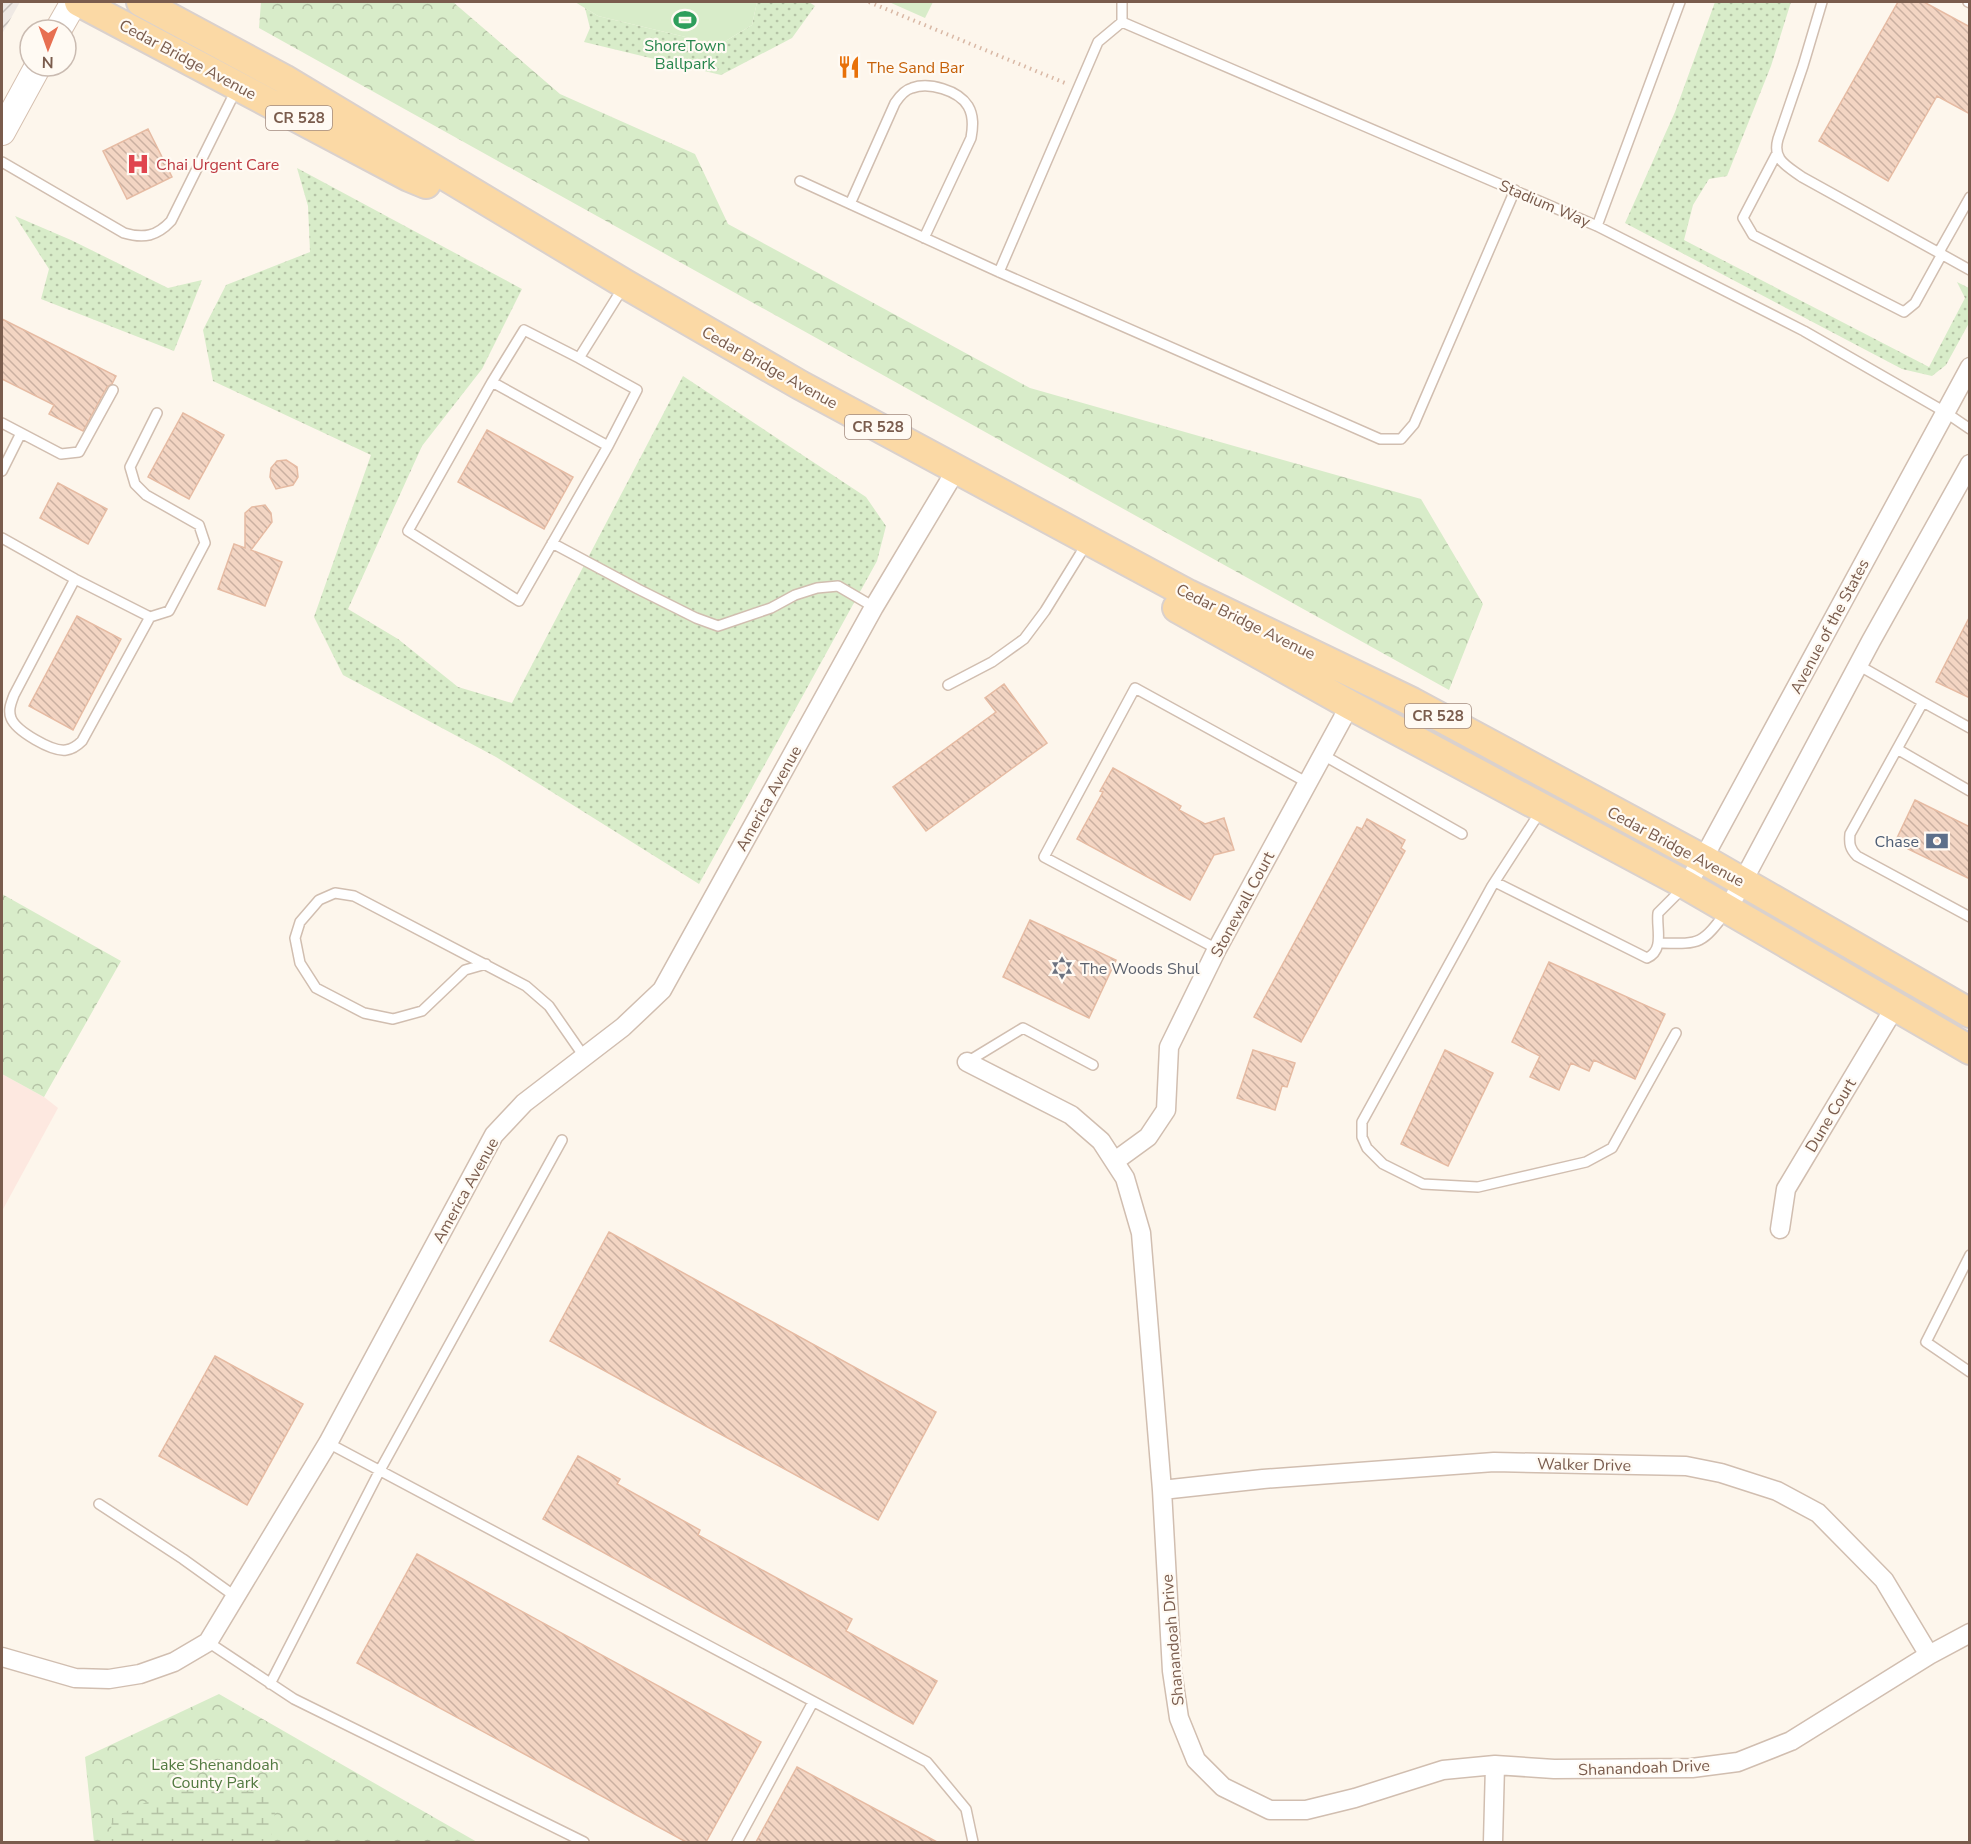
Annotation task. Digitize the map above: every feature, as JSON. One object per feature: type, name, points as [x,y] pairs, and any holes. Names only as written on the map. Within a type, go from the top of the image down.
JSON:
[{"type":"main road","points":[[65,18],[74,2]]},
{"type":"main road","name":"Cedar Bridge Avenue","points":[[79,2],[245,74],[525,224],[790,379],[956,470],[1188,594],[1412,702],[1703,859],[1970,1013]]},
{"type":"main road","name":"Cedar Bridge Avenue","points":[[141,2],[245,74]]},
{"type":"main road","points":[[2,132],[31,78]]},
{"type":"main road","points":[[1127,562],[1180,611],[1686,885],[1970,1050]]},
{"type":"street","name":"Avenue of the States","points":[[1686,885],[1703,859],[1970,367]]},
{"type":"street","points":[[1728,909],[1858,665],[1970,464]]},
{"type":"street","name":"America Avenue","points":[[2,1657],[75,1678],[109,1679],[140,1674],[174,1662],[208,1642],[328,1443],[494,1135],[524,1103],[623,1026],[662,990],[874,607],[956,470]]},
{"type":"street","name":"Stonewall Court","points":[[1114,1161],[1148,1137],[1166,1110],[1169,1047],[1217,949],[1350,705]]},
{"type":"street","name":"Dune Court","points":[[1780,1228],[1786,1189],[1895,1007]]},
{"type":"street","name":"Shanandoah Drive","points":[[967,1062],[1071,1115],[1101,1141],[1125,1178],[1141,1233],[1162,1490],[1172,1671],[1179,1718],[1196,1760],[1223,1787],[1270,1810],[1306,1810],[1355,1798],[1443,1770],[1495,1765],[1554,1769],[1681,1768],[1737,1762],[1791,1741],[1929,1655],[1970,1633]]},
{"type":"street","name":"Walker Drive","points":[[1162,1490],[1263,1479],[1494,1462],[1686,1466],[1720,1473],[1777,1491],[1818,1513],[1884,1580],[1929,1655]]},
{"type":"street","points":[[1492,1842],[1495,1765]]},
{"type":"lane","points":[[999,272],[1098,42],[1122,22],[1122,2]]},
{"type":"lane","points":[[1598,226],[1680,2]]},
{"type":"lane","points":[[1822,2],[1775,149],[1779,159],[1802,177],[1970,270]]},
{"type":"lane","name":"Stadium Way","points":[[1122,22],[1598,226],[1804,331],[1945,412],[1970,429]]},
{"type":"lane","points":[[2,162],[124,232],[136,237],[152,236],[162,231],[171,221],[245,74]]},
{"type":"lane","points":[[850,204],[895,103],[901,95],[909,88],[919,86],[939,87],[950,92],[967,104],[973,124],[971,138],[924,238]]},
{"type":"lane","points":[[1777,153],[1743,218],[1753,235],[1904,312],[1915,303],[1970,197]]},
{"type":"lane","points":[[800,181],[999,272],[1380,439],[1401,439],[1413,424],[1515,190]]},
{"type":"lane","points":[[579,358],[625,284]]},
{"type":"lane","points":[[524,330],[637,390],[608,446],[519,601],[408,531],[492,382],[524,330]]},
{"type":"lane","points":[[492,382],[608,446]]},
{"type":"lane","points":[[2,423],[61,454],[79,452],[113,390]]},
{"type":"lane","points":[[75,579],[10,705],[11,718],[22,732],[55,749],[65,750],[76,747],[82,741],[150,617],[169,611],[205,543],[199,525],[146,495],[135,484],[129,467],[157,413]]},
{"type":"lane","points":[[2,471],[21,433]]},
{"type":"lane","points":[[2,538],[150,617]]},
{"type":"lane","points":[[948,685],[992,662],[1024,639],[1045,611],[1089,541]]},
{"type":"lane","points":[[552,543],[638,590],[718,626],[771,608],[795,595],[817,588],[838,586],[874,607]]},
{"type":"lane","points":[[1858,665],[1970,728]]},
{"type":"lane","points":[[1217,949],[1044,857],[1135,688],[1308,783]]},
{"type":"lane","points":[[1923,702],[1850,834],[1849,842],[1852,851],[1857,856],[1969,914]]},
{"type":"lane","points":[[1897,749],[1970,791]]},
{"type":"lane","points":[[1323,754],[1462,834]]},
{"type":"lane","points":[[1543,807],[1495,882],[1362,1122],[1362,1137],[1367,1148],[1383,1164],[1423,1184],[1478,1187],[1586,1162],[1612,1148],[1676,1033]]},
{"type":"lane","points":[[1495,882],[1647,958],[1652,956],[1659,943],[1658,913],[1686,885]]},
{"type":"lane","points":[[486,964],[465,970],[422,1011],[393,1019],[364,1013],[316,988],[300,963],[295,938],[300,922],[318,900],[335,892],[354,896],[486,964],[526,986],[549,1006],[583,1055]]},
{"type":"lane","points":[[1659,943],[1692,944],[1709,935],[1728,909]]},
{"type":"lane","points":[[967,1062],[1023,1028],[1093,1065]]},
{"type":"lane","points":[[270,1684],[379,1472],[562,1140]]},
{"type":"lane","points":[[1970,1255],[1926,1342],[1970,1372]]},
{"type":"lane","points":[[328,1443],[927,1762],[966,1809],[973,1842]]},
{"type":"lane","points":[[99,1504],[236,1597]]},
{"type":"lane","points":[[208,1642],[294,1699],[584,1842]]},
{"type":"lane","points":[[737,1842],[813,1702]]},
{"type":"path","points":[[869,2],[1077,88]]},
{"type":"shaded area","points":[[2,2],[20,2],[2,34]]},
{"type":"shaded area","points":[[2,1074],[44,1097],[58,1108],[2,1211]]},
{"type":"green space","points":[[261,2],[453,2],[560,94],[695,154],[728,224],[1030,388],[1421,499],[1483,604],[1449,690],[259,28]]},
{"type":"green space","name":"ShoreTown Ballpark","points":[[575,2],[757,2],[752,25],[719,45],[598,16]]},
{"type":"green space","points":[[757,2],[809,2],[815,6],[792,38],[721,75],[584,42],[590,28],[585,8],[598,16],[719,45],[752,25]]},
{"type":"green space","points":[[889,2],[933,2],[925,18]]},
{"type":"green space","points":[[1715,2],[1791,2],[1771,66],[1727,176],[1709,179],[1693,205],[1684,240],[1929,367],[1965,298],[1957,282],[1969,288],[1969,323],[1946,365],[1932,376],[1902,369],[1625,223],[1675,112]]},
{"type":"green space","points":[[297,168],[522,289],[482,369],[422,446],[348,609],[398,639],[458,687],[512,703],[683,376],[866,497],[886,526],[877,561],[699,884],[496,757],[343,675],[314,617],[371,455],[213,381],[203,330],[226,285],[310,252],[308,206]]},
{"type":"green space","points":[[15,216],[71,240],[168,288],[202,280],[174,351],[41,299],[49,269]]},
{"type":"green space","points":[[2,894],[121,961],[44,1097],[2,1074]]},
{"type":"green space","name":"Lake Shenandoah County Park","points":[[219,1694],[477,1842],[94,1842],[85,1757]]},
{"type":"green space","points":[[190,1782],[278,1795],[270,1842],[110,1842],[112,1818]]},
{"type":"building","points":[[1898,2],[1924,2],[1970,27],[1970,114],[1937,96],[1888,181],[1819,141]]},
{"type":"building","name":"Chai Urgent Care","points":[[148,129],[172,177],[127,199],[103,151]]},
{"type":"building","points":[[2,319],[116,376],[112,384],[107,387],[83,431],[49,414],[54,405],[2,379]]},
{"type":"building","points":[[183,413],[224,435],[189,499],[148,477]]},
{"type":"building","points":[[487,430],[573,477],[544,529],[458,482]]},
{"type":"building","points":[[286,460],[297,467],[298,477],[293,485],[276,489],[270,477],[271,468],[277,461]]},
{"type":"building","points":[[58,483],[107,509],[88,544],[40,518]]},
{"type":"building","points":[[265,505],[271,513],[272,522],[251,550],[282,562],[265,606],[218,589],[234,544],[245,548],[245,513],[252,507]]},
{"type":"building","points":[[77,616],[121,639],[73,730],[29,706]]},
{"type":"building","points":[[1970,616],[1970,698],[1936,682]]},
{"type":"building","points":[[1004,684],[1047,743],[926,831],[893,787],[996,712],[985,698]]},
{"type":"building","points":[[1113,768],[1181,806],[1179,810],[1205,824],[1224,818],[1234,850],[1214,855],[1190,900],[1077,839],[1103,792],[1100,791]]},
{"type":"building","name":"Chase","points":[[1915,800],[1970,827],[1970,879],[1908,849],[1910,845],[1897,838]]},
{"type":"building","points":[[1367,819],[1405,840],[1401,848],[1405,851],[1301,1042],[1254,1017],[1357,827],[1362,829]]},
{"type":"building","points":[[1030,920],[1116,960],[1089,1018],[1003,977]]},
{"type":"building","points":[[1549,962],[1665,1014],[1635,1079],[1594,1060],[1589,1071],[1571,1063],[1559,1090],[1530,1077],[1540,1056],[1512,1042]]},
{"type":"building","points":[[1253,1050],[1295,1063],[1287,1087],[1282,1086],[1275,1110],[1237,1098]]},
{"type":"building","points":[[1445,1050],[1493,1073],[1448,1166],[1401,1144]]},
{"type":"building","points":[[609,1232],[936,1412],[878,1520],[550,1341]]},
{"type":"building","points":[[215,1356],[303,1404],[247,1505],[159,1456]]},
{"type":"building","points":[[578,1456],[620,1479],[617,1484],[700,1530],[698,1535],[852,1619],[846,1631],[937,1681],[913,1724],[543,1519]]},
{"type":"building","points":[[417,1554],[761,1742],[706,1842],[686,1842],[357,1663]]},
{"type":"building","points":[[797,1767],[937,1842],[756,1842]]},
{"type":"place","name":"ShoreTown Ballpark","points":[[685,20]]},
{"type":"place","name":"The Sand Bar","points":[[849,67]]},
{"type":"place","name":"Chai Urgent Care","points":[[138,164]]},
{"type":"place","name":"Chase","points":[[1937,841]]},
{"type":"place","name":"The Woods Shul","points":[[1062,968]]}]
